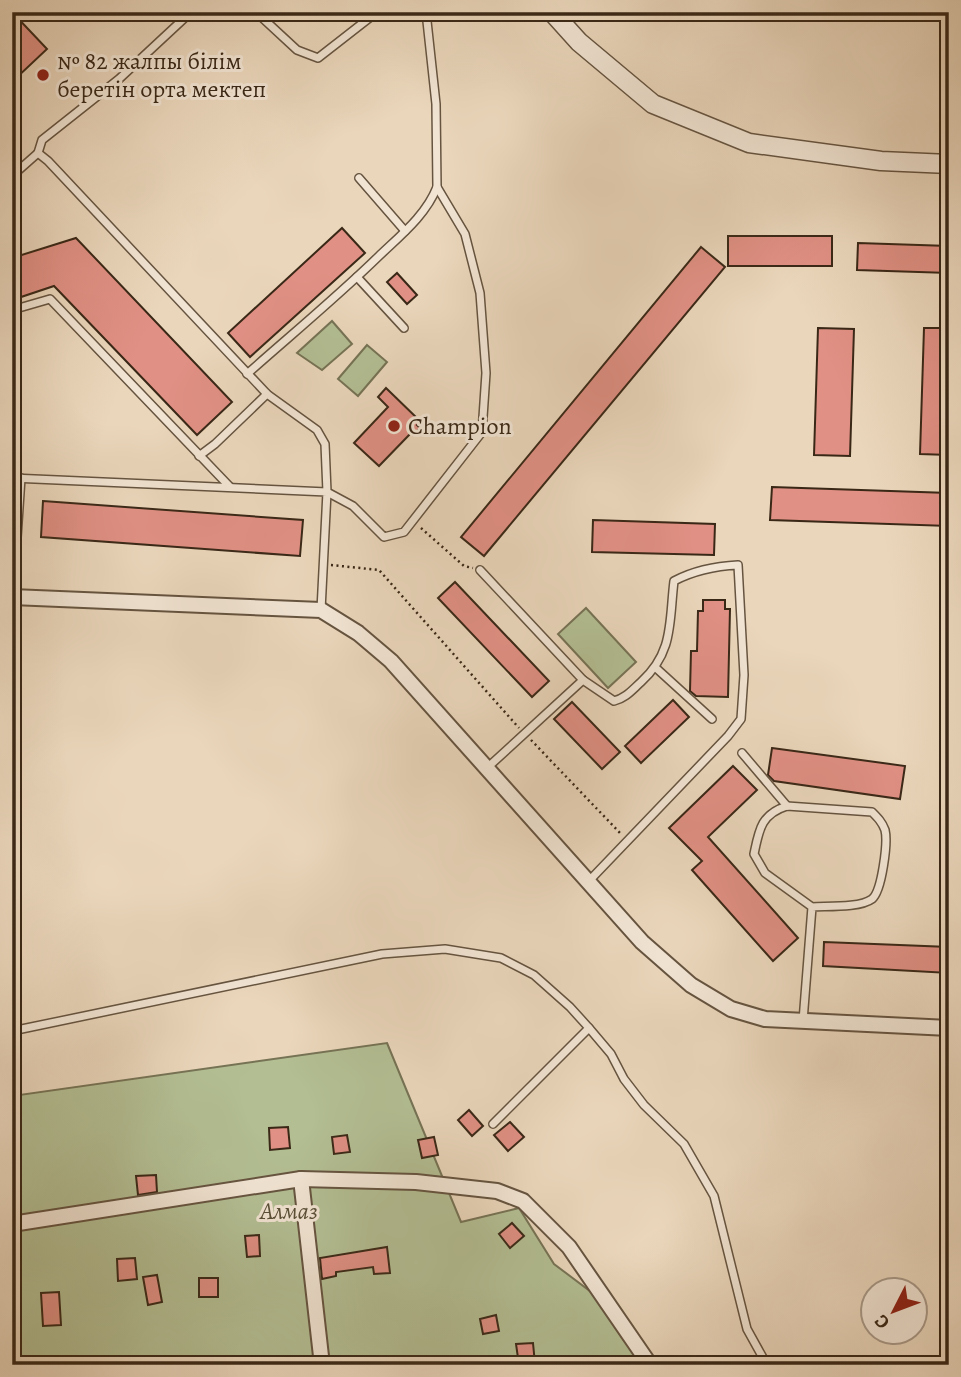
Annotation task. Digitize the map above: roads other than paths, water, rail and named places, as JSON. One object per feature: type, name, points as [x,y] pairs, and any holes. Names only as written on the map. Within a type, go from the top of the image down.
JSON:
[{"type":"street","points":[[552,12],[579,42],[653,104],[748,143],[881,161],[949,164]]},
{"type":"street","points":[[13,597],[321,610],[358,632],[391,661],[642,942],[691,985],[731,1009],[765,1019],[949,1028]]},
{"type":"street","points":[[12,1224],[301,1179],[416,1182],[497,1191],[523,1201],[569,1247],[650,1365]]},
{"type":"street","points":[[301,1179],[322,1365]]},
{"type":"lane","points":[[12,176],[38,153],[42,140],[119,79],[191,12]]},
{"type":"lane","points":[[256,12],[297,50],[318,58],[377,12]]},
{"type":"lane","points":[[247,374],[357,277],[431,203],[438,187],[436,104],[426,12]]},
{"type":"lane","points":[[38,153],[267,394],[317,430],[325,444],[327,492],[321,610]]},
{"type":"lane","points":[[359,178],[405,231]]},
{"type":"lane","points":[[12,478],[327,492],[353,506],[384,537],[404,532],[482,432],[486,373],[480,293],[465,234],[438,187]]},
{"type":"lane","points":[[357,277],[404,328]]},
{"type":"lane","points":[[12,310],[50,299],[230,487]]},
{"type":"lane","points":[[198,456],[215,444],[267,394]]},
{"type":"lane","points":[[13,597],[21,478]]},
{"type":"lane","points":[[480,570],[583,680],[614,701],[623,698],[656,668],[667,643],[674,581],[685,575],[738,565],[744,675],[741,719],[728,736],[588,882]]},
{"type":"lane","points":[[656,668],[712,719]]},
{"type":"lane","points":[[486,768],[583,680]]},
{"type":"lane","points":[[742,753],[788,806]]},
{"type":"lane","points":[[788,806],[872,812],[881,820],[886,832],[881,880],[874,898],[862,904],[812,907],[765,873],[754,854],[760,827],[775,810],[788,806]]},
{"type":"lane","points":[[803,1021],[812,907]]},
{"type":"lane","points":[[12,1031],[382,954],[446,949],[500,957],[534,975],[570,1007],[611,1054],[624,1079],[645,1105],[684,1144],[715,1196],[747,1329],[767,1365]]},
{"type":"lane","points":[[493,1124],[589,1028]]},
{"type":"place","name":"№ 82 жалпы білім беретін орта мектеп","points":[[43,75]]},
{"type":"place","name":"Champion","points":[[394,426]]},
{"type":"park label","name":"Алмаз","points":[[289,1211]]}]
